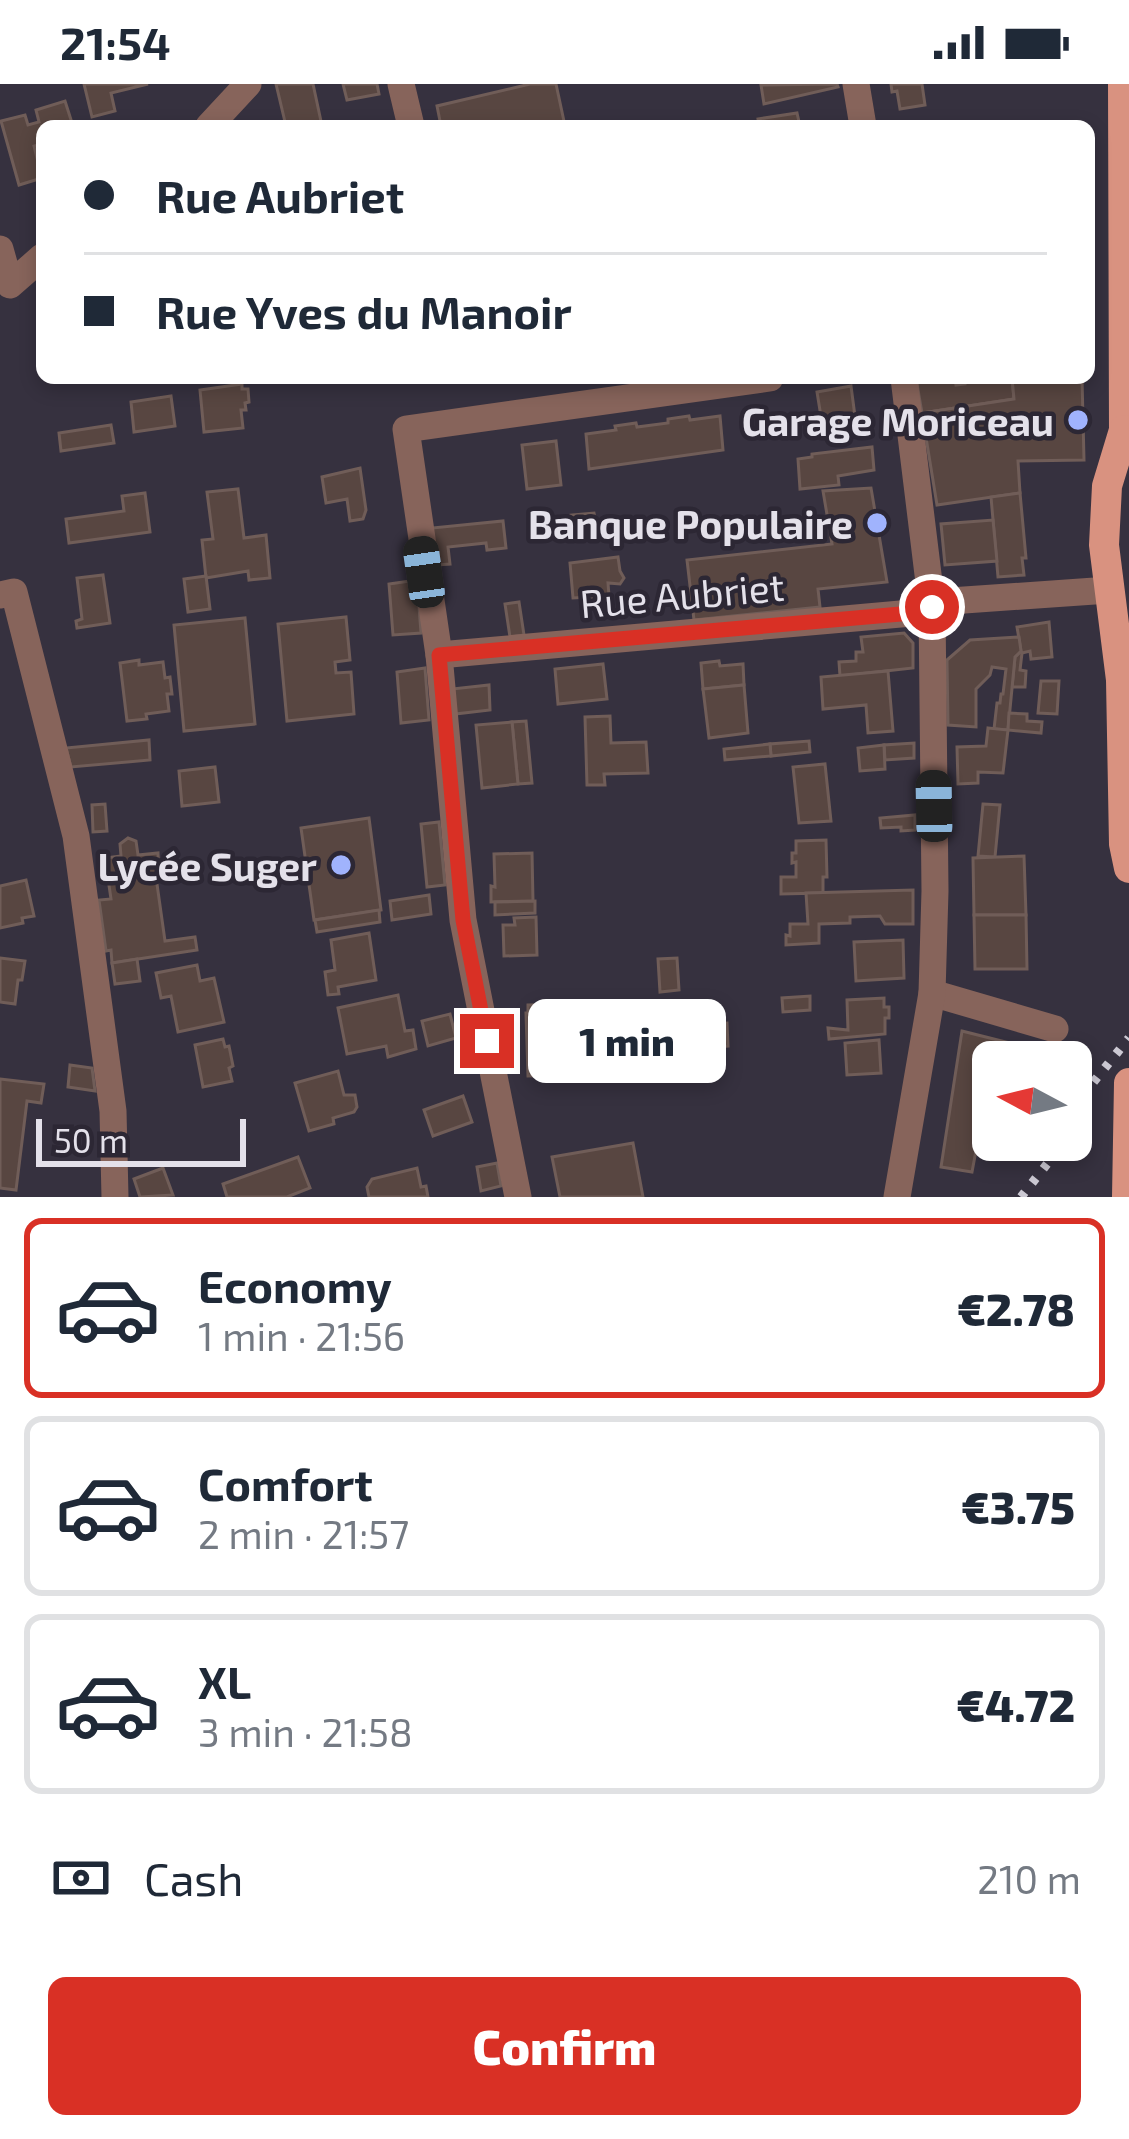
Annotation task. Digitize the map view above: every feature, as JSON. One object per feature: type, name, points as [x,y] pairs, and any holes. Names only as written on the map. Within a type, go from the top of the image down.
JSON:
[{"type":"main road","points":[[1123,84],[1124,430],[1129,468]]},
{"type":"main road","points":[[1124,430],[1107,486],[1105,545],[1122,590],[1124,844],[1129,868]]},
{"type":"main road","points":[[1126,1197],[1129,1083]]},
{"type":"street","points":[[215,120],[248,84]]},
{"type":"street","points":[[401,84],[410,120]]},
{"type":"street","points":[[856,84],[862,120]]},
{"type":"street","points":[[0,249],[10,285],[36,262]]},
{"type":"street","points":[[518,1197],[463,920],[439,655],[406,429],[727,384]]},
{"type":"street","points":[[897,1197],[932,993],[935,891],[932,607],[905,384]]},
{"type":"street","name":"Rue Aubriet","points":[[439,655],[912,613],[950,601],[1122,590]]},
{"type":"street","points":[[7,593],[76,836],[113,1111],[115,1197]]},
{"type":"street","points":[[932,993],[1055,1029]]},
{"type":"building","points":[[84,84],[148,84],[111,93],[115,111],[92,117]]},
{"type":"building","points":[[276,84],[313,84],[321,120],[285,120]]},
{"type":"building","points":[[343,84],[377,84],[379,94],[347,100]]},
{"type":"building","points":[[530,84],[556,84],[564,120],[440,120],[437,106]]},
{"type":"building","points":[[837,84],[764,104],[761,85]]},
{"type":"building","points":[[891,84],[922,84],[925,105],[900,109]]},
{"type":"building","points":[[65,101],[71,120],[38,120],[36,110]]},
{"type":"building","points":[[797,113],[799,120],[758,120]]},
{"type":"building","points":[[25,115],[28,125],[36,123],[36,180],[19,185],[1,121]]},
{"type":"building","points":[[242,384],[242,389],[248,389],[249,402],[241,410],[243,428],[204,432],[200,390]]},
{"type":"building","points":[[917,384],[1013,384],[1014,399],[922,413]]},
{"type":"building","points":[[1013,384],[1082,384],[1084,460],[1018,461],[1020,493],[937,505],[922,413],[1014,399]]},
{"type":"building","points":[[851,386],[856,424],[823,429],[817,392]]},
{"type":"building","points":[[171,396],[175,426],[134,432],[131,402]]},
{"type":"building","points":[[689,416],[690,420],[720,416],[723,450],[589,469],[586,434]]},
{"type":"building","points":[[111,425],[114,443],[61,451],[59,433]]},
{"type":"building","points":[[556,441],[561,485],[527,489],[522,445]]},
{"type":"building","points":[[872,447],[874,470],[838,476],[839,485],[800,489],[798,459]]},
{"type":"building","points":[[360,468],[366,510],[363,519],[350,521],[347,499],[326,503],[322,477]]},
{"type":"building","points":[[871,488],[887,582],[818,589],[820,607],[694,620],[687,560],[832,544],[823,491]]},
{"type":"building","points":[[238,489],[244,538],[266,535],[270,578],[249,580],[248,571],[206,578],[202,540],[213,539],[207,492]]},
{"type":"building","points":[[145,493],[150,532],[69,543],[66,519],[124,511],[122,496]]},
{"type":"building","points":[[1020,493],[1024,575],[998,577],[991,497]]},
{"type":"building","points":[[594,513],[598,532],[572,533],[571,515]]},
{"type":"building","points":[[993,520],[997,561],[945,565],[941,524]]},
{"type":"building","points":[[503,521],[506,548],[487,550],[486,543],[448,547],[450,564],[437,565],[432,528]]},
{"type":"building","points":[[618,557],[624,578],[620,584],[608,583],[609,596],[573,598],[570,563]]},
{"type":"building","points":[[103,575],[110,623],[77,628],[76,621],[82,619],[77,578]]},
{"type":"building","points":[[206,576],[210,609],[188,612],[184,579]]},
{"type":"building","points":[[417,580],[421,633],[393,635],[389,584]]},
{"type":"building","points":[[519,602],[524,635],[510,637],[505,604]]},
{"type":"building","points":[[346,617],[350,660],[335,662],[336,673],[351,672],[354,714],[287,721],[278,624]]},
{"type":"building","points":[[245,618],[255,724],[184,731],[174,625]]},
{"type":"building","points":[[1049,622],[1052,657],[1031,659],[1030,651],[1022,653],[1025,687],[1012,687],[1015,657],[1021,651],[1017,627]]},
{"type":"building","points":[[904,633],[913,643],[913,668],[840,676],[839,662],[856,661],[856,652],[863,652],[861,637]]},
{"type":"building","points":[[1019,637],[1021,651],[1015,657],[1008,730],[994,729],[1006,669],[992,667],[976,689],[976,727],[948,725],[947,660],[970,640]]},
{"type":"building","points":[[139,660],[139,665],[163,662],[165,678],[170,677],[169,711],[127,721],[120,663]]},
{"type":"building","points":[[719,661],[720,666],[743,664],[744,685],[703,689],[701,663]]},
{"type":"building","points":[[603,664],[607,699],[558,704],[555,669]]},
{"type":"building","points":[[425,668],[429,720],[401,723],[397,672]]},
{"type":"building","points":[[888,671],[893,731],[868,733],[866,705],[823,709],[821,677]]},
{"type":"building","points":[[1041,681],[1059,681],[1057,714],[1038,713]]},
{"type":"building","points":[[489,685],[490,710],[455,714],[452,689]]},
{"type":"building","points":[[744,685],[748,733],[709,738],[703,689]]},
{"type":"building","points":[[1009,713],[1027,714],[1027,721],[1042,722],[1041,733],[1008,730]]},
{"type":"building","points":[[610,716],[611,743],[646,742],[648,773],[604,774],[605,785],[587,785],[585,717]]},
{"type":"building","points":[[526,721],[532,783],[518,784],[512,722]]},
{"type":"building","points":[[512,722],[518,784],[482,788],[476,725]]},
{"type":"building","points":[[988,728],[1008,730],[1003,773],[978,772],[978,783],[958,784],[957,747],[986,746]]},
{"type":"building","points":[[149,740],[150,760],[71,767],[66,748]]},
{"type":"building","points":[[809,741],[810,752],[771,756],[770,744]]},
{"type":"building","points":[[914,743],[914,758],[885,760],[884,745]]},
{"type":"building","points":[[770,744],[771,756],[725,760],[724,749]]},
{"type":"building","points":[[884,745],[885,769],[860,771],[858,748]]},
{"type":"building","points":[[825,764],[831,821],[799,823],[793,767]]},
{"type":"building","points":[[215,767],[219,802],[182,806],[179,771]]},
{"type":"building","points":[[105,804],[107,831],[93,832],[92,805]]},
{"type":"building","points":[[983,804],[1000,805],[995,857],[978,856]]},
{"type":"building","points":[[915,815],[915,830],[881,828],[880,818]]},
{"type":"building","points":[[369,818],[381,910],[314,920],[301,828]]},
{"type":"building","points":[[439,822],[445,885],[427,887],[421,824]]},
{"type":"building","points":[[128,838],[136,841],[138,855],[158,853],[156,877],[165,941],[195,937],[197,950],[112,963],[99,900],[111,899],[105,858],[121,856],[120,844]]},
{"type":"building","points":[[826,840],[823,893],[781,894],[781,877],[796,877],[792,853],[796,853],[796,841]]},
{"type":"building","points":[[532,853],[533,901],[491,902],[494,854]]},
{"type":"building","points":[[1024,856],[1026,915],[974,915],[973,858]]},
{"type":"building","points":[[26,880],[34,916],[0,928],[0,886]]},
{"type":"building","points":[[913,890],[913,924],[885,924],[880,916],[850,917],[850,923],[819,924],[819,943],[786,945],[790,924],[808,924],[806,893]]},
{"type":"building","points":[[429,895],[431,914],[392,920],[390,901]]},
{"type":"building","points":[[535,901],[535,913],[495,915],[495,902]]},
{"type":"building","points":[[379,910],[380,922],[317,932],[315,920]]},
{"type":"building","points":[[974,915],[1026,915],[1027,969],[975,969]]},
{"type":"building","points":[[536,917],[537,955],[504,956],[503,925],[515,925],[514,918]]},
{"type":"building","points":[[369,933],[376,980],[338,987],[339,994],[328,995],[325,972],[335,970],[331,940]]},
{"type":"building","points":[[903,940],[904,978],[856,981],[854,942]]},
{"type":"building","points":[[0,958],[25,961],[15,1004],[0,1002]]},
{"type":"building","points":[[677,958],[679,990],[660,992],[658,959]]},
{"type":"building","points":[[137,959],[140,981],[115,984],[112,963]]},
{"type":"building","points":[[197,965],[200,981],[214,978],[224,1022],[178,1032],[171,996],[161,998],[156,973]]},
{"type":"building","points":[[398,995],[405,1031],[413,1030],[416,1049],[388,1057],[386,1046],[347,1054],[338,1008]]},
{"type":"building","points":[[810,996],[810,1010],[783,1012],[782,998]]},
{"type":"building","points":[[884,998],[884,1007],[889,1007],[885,1034],[829,1039],[828,1028],[848,1030],[847,1000]]},
{"type":"building","points":[[577,1004],[579,1069],[572,1069],[572,1075],[528,1076],[528,1005]]},
{"type":"building","points":[[450,1014],[456,1038],[428,1046],[422,1021]]},
{"type":"building","points":[[727,1023],[728,1046],[688,1049],[687,1025]]},
{"type":"building","points":[[962,1031],[1002,1041],[972,1041],[972,1172],[941,1167]]},
{"type":"building","points":[[223,1039],[225,1047],[229,1046],[232,1081],[203,1087],[195,1045]]},
{"type":"building","points":[[879,1040],[881,1073],[847,1075],[845,1043]]},
{"type":"building","points":[[70,1065],[92,1068],[95,1091],[68,1087]]},
{"type":"building","points":[[338,1071],[344,1095],[355,1095],[357,1107],[333,1118],[334,1124],[309,1131],[295,1083]]},
{"type":"building","points":[[0,1079],[44,1084],[41,1103],[27,1101],[16,1190],[0,1188]]},
{"type":"building","points":[[463,1096],[472,1122],[433,1136],[424,1110]]},
{"type":"building","points":[[633,1143],[643,1197],[560,1197],[552,1157]]},
{"type":"building","points":[[298,1157],[310,1188],[287,1197],[227,1197],[223,1184]]},
{"type":"building","points":[[497,1163],[501,1186],[481,1191],[477,1167]]},
{"type":"building","points":[[163,1168],[173,1195],[140,1197],[134,1179]]},
{"type":"building","points":[[417,1168],[428,1197],[369,1197],[367,1187],[372,1179]]},
{"type":"railway","points":[[1092,1084],[1129,1038]]},
{"type":"railway","points":[[1021,1197],[1049,1161]]},
{"type":"place","name":"Garage Moriceau","points":[[1078,420]]},
{"type":"place","name":"Banque Populaire","points":[[877,523]]},
{"type":"place","name":"Lycée Suger","points":[[341,865]]},
{"type":"route","points":[[487,1041],[463,920],[439,655],[912,613],[932,607]]}]
